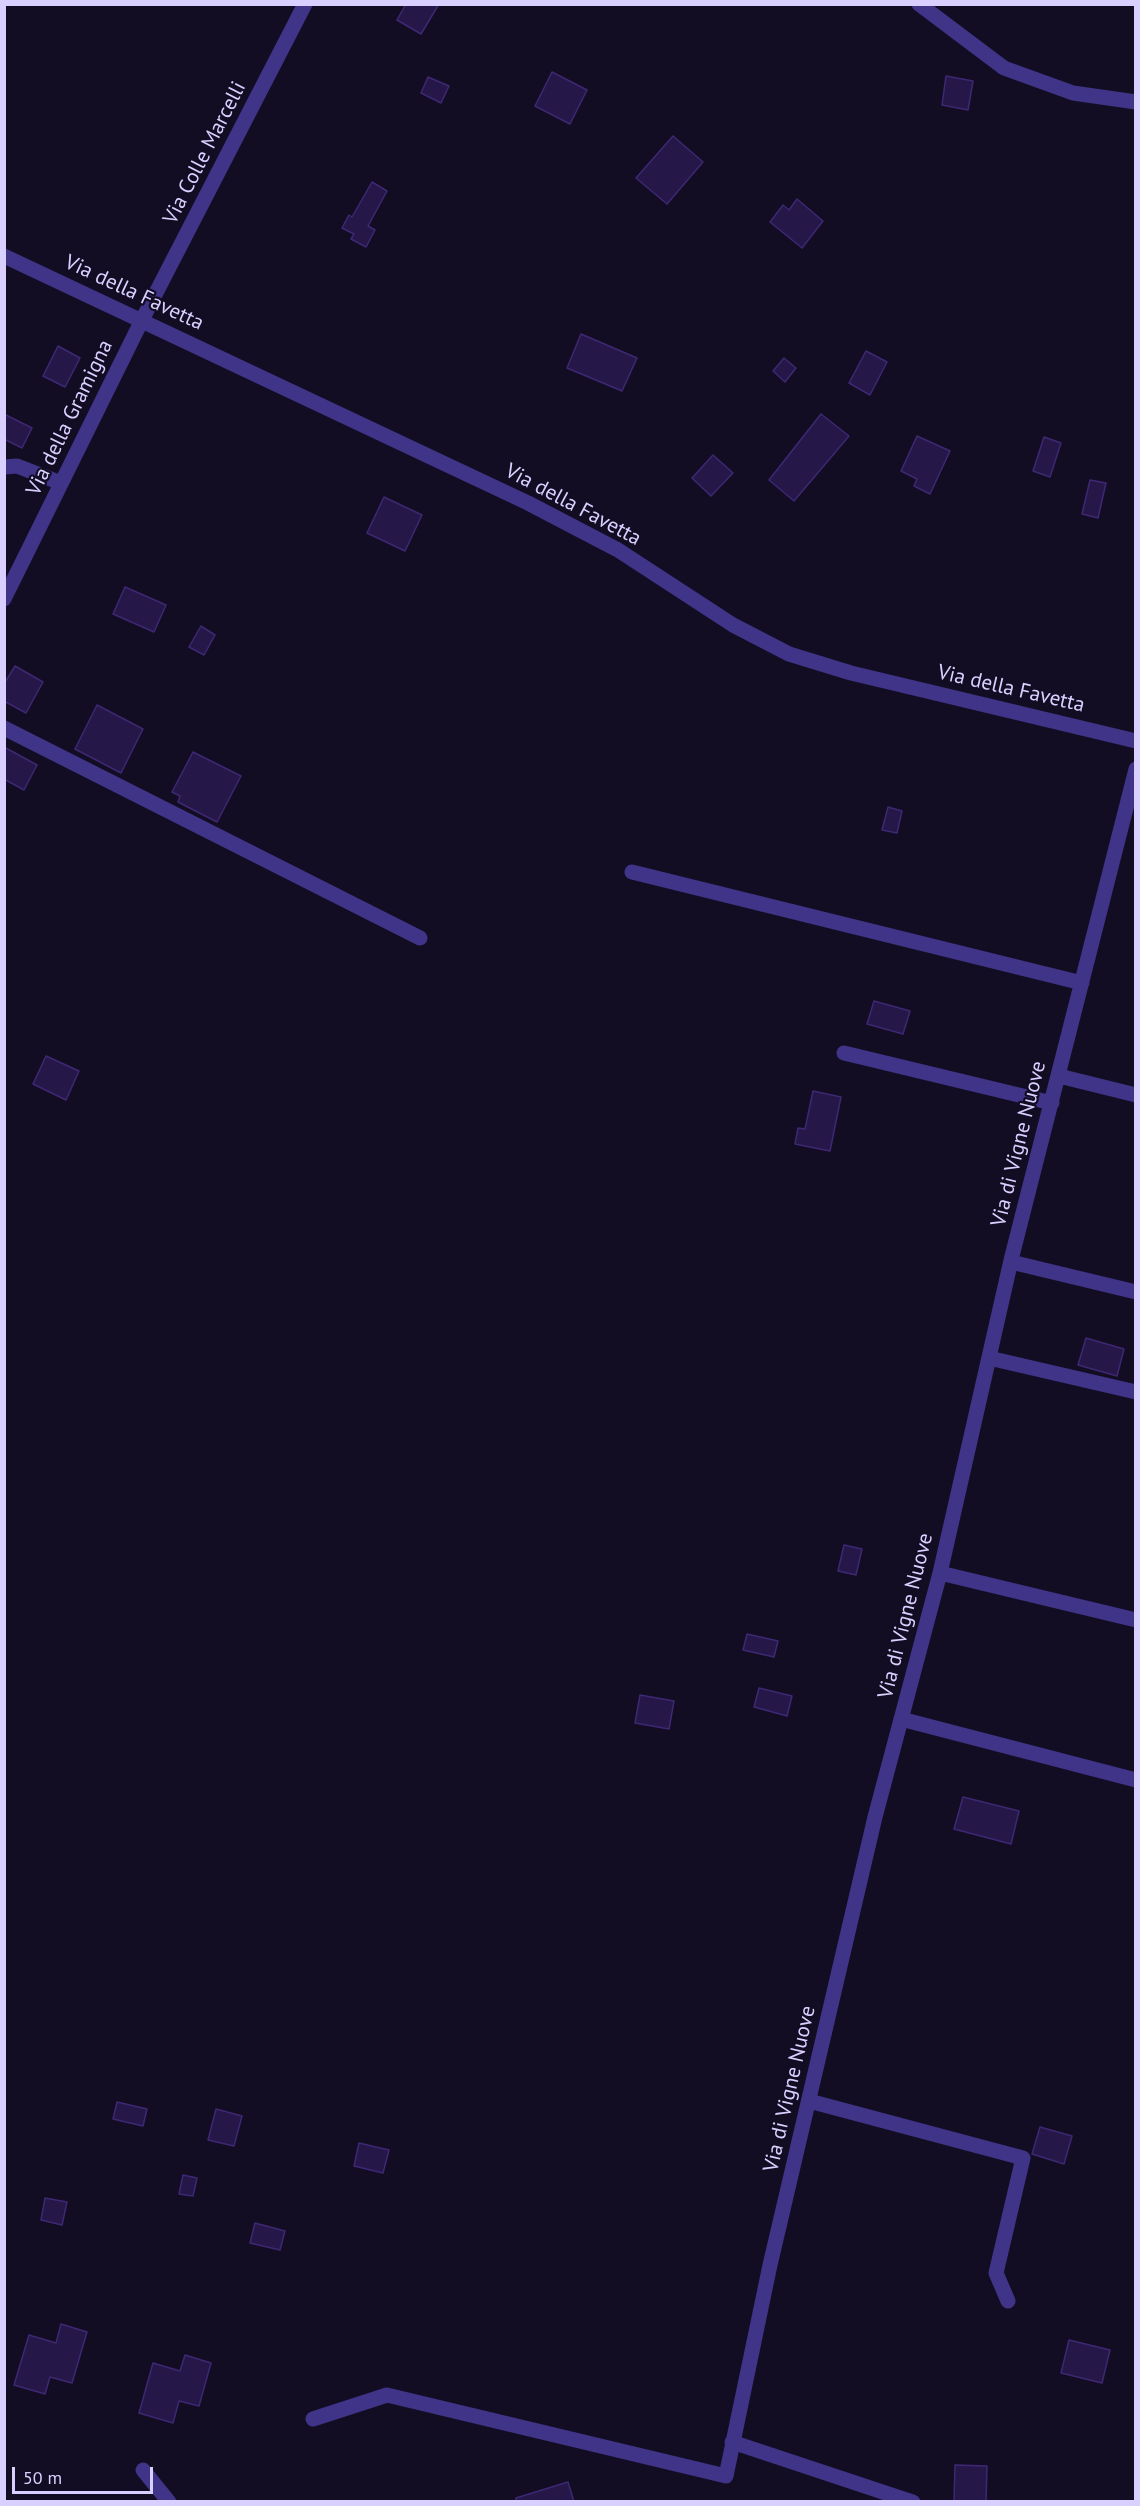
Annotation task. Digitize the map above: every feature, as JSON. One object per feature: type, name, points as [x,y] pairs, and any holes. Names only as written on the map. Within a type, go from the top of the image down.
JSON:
[{"type":"street","name":"Via Colle Marcelli","points":[[142,320],[305,4]]},
{"type":"street","points":[[919,4],[1004,68],[1073,93],[1136,102]]},
{"type":"street","name":"Via della Favetta","points":[[4,256],[528,503],[618,550],[734,625],[789,654],[851,673],[1136,741]]},
{"type":"street","name":"Via della Gramigna","points":[[4,599],[142,320]]},
{"type":"street","points":[[4,467],[17,466],[61,483]]},
{"type":"street","points":[[4,728],[420,938]]},
{"type":"street","name":"Via di Vigne Nuove","points":[[314,2420],[387,2395],[726,2476],[875,1817],[940,1573],[1011,1262],[1136,769]]},
{"type":"street","points":[[632,872],[1082,983]]},
{"type":"street","points":[[844,1053],[1052,1103]]},
{"type":"street","points":[[1059,1076],[1136,1095]]},
{"type":"street","points":[[1011,1262],[1136,1292]]},
{"type":"street","points":[[989,1358],[1136,1392]]},
{"type":"street","points":[[940,1573],[1136,1620]]},
{"type":"street","points":[[901,1719],[1136,1780]]},
{"type":"street","points":[[809,2101],[1023,2158],[996,2273],[1008,2301]]},
{"type":"street","points":[[732,2442],[914,2502]]},
{"type":"street","points":[[143,2470],[169,2502]]},
{"type":"building","points":[[406,4],[439,4],[421,34],[397,20]]},
{"type":"building","points":[[552,72],[587,90],[570,124],[535,106]]},
{"type":"building","points":[[946,76],[973,81],[968,110],[942,105]]},
{"type":"building","points":[[428,77],[449,86],[441,103],[421,93]]},
{"type":"building","points":[[673,136],[703,162],[667,204],[636,178]]},
{"type":"building","points":[[372,182],[387,191],[368,226],[375,230],[366,247],[351,239],[354,234],[342,228],[349,215],[352,217]]},
{"type":"building","points":[[797,199],[823,221],[802,248],[770,222],[783,205],[789,210]]},
{"type":"building","points":[[581,334],[637,358],[622,391],[567,368]]},
{"type":"building","points":[[58,346],[80,358],[65,387],[43,376]]},
{"type":"building","points":[[866,351],[887,362],[870,395],[849,383]]},
{"type":"building","points":[[784,358],[796,368],[785,382],[773,371]]},
{"type":"building","points":[[4,414],[32,428],[22,448],[4,439]]},
{"type":"building","points":[[821,414],[849,436],[794,501],[769,480]]},
{"type":"building","points":[[917,436],[950,451],[930,494],[914,486],[917,479],[901,471]]},
{"type":"building","points":[[1044,437],[1061,443],[1050,477],[1033,471]]},
{"type":"building","points":[[713,455],[733,473],[711,496],[692,478]]},
{"type":"building","points":[[1090,480],[1106,483],[1098,518],[1082,514]]},
{"type":"building","points":[[384,497],[422,515],[405,551],[367,533]]},
{"type":"building","points":[[125,587],[166,605],[154,632],[113,614]]},
{"type":"building","points":[[201,626],[215,635],[204,655],[189,647]]},
{"type":"building","points":[[15,666],[43,682],[26,713],[4,701],[4,684]]},
{"type":"building","points":[[97,705],[143,729],[121,773],[75,749]]},
{"type":"building","points":[[4,747],[37,765],[24,790],[4,779]]},
{"type":"building","points":[[193,752],[241,776],[217,822],[178,802],[180,796],[172,792]]},
{"type":"building","points":[[888,807],[902,811],[897,833],[882,830]]},
{"type":"building","points":[[874,1001],[910,1011],[903,1034],[867,1024]]},
{"type":"building","points":[[46,1056],[79,1071],[66,1100],[33,1084]]},
{"type":"building","points":[[813,1091],[841,1097],[830,1151],[795,1144],[798,1128],[805,1129]]},
{"type":"building","points":[[1086,1338],[1124,1349],[1117,1376],[1078,1365]]},
{"type":"building","points":[[844,1545],[862,1549],[856,1575],[838,1571]]},
{"type":"building","points":[[747,1634],[778,1641],[774,1657],[743,1650]]},
{"type":"building","points":[[759,1688],[792,1696],[787,1716],[754,1707]]},
{"type":"building","points":[[640,1695],[674,1701],[669,1729],[635,1723]]},
{"type":"building","points":[[963,1797],[1019,1811],[1011,1844],[954,1829]]},
{"type":"building","points":[[117,2102],[147,2109],[143,2126],[113,2119]]},
{"type":"building","points":[[216,2109],[242,2116],[234,2146],[208,2140]]},
{"type":"building","points":[[1040,2127],[1072,2136],[1064,2164],[1032,2154]]},
{"type":"building","points":[[359,2143],[389,2150],[383,2173],[354,2166]]},
{"type":"building","points":[[183,2175],[197,2178],[193,2196],[179,2194]]},
{"type":"building","points":[[45,2198],[67,2202],[62,2225],[41,2220]]},
{"type":"building","points":[[255,2223],[285,2231],[280,2250],[250,2243]]},
{"type":"building","points":[[61,2324],[87,2332],[72,2383],[50,2377],[45,2394],[14,2385],[29,2335],[56,2343]]},
{"type":"building","points":[[1069,2340],[1110,2350],[1102,2383],[1061,2373]]},
{"type":"building","points":[[185,2355],[211,2363],[199,2406],[179,2401],[173,2423],[139,2413],[153,2363],[180,2371]]},
{"type":"building","points":[[955,2465],[987,2466],[986,2502],[954,2502]]},
{"type":"building","points":[[568,2482],[574,2502],[516,2502],[516,2498]]}]
